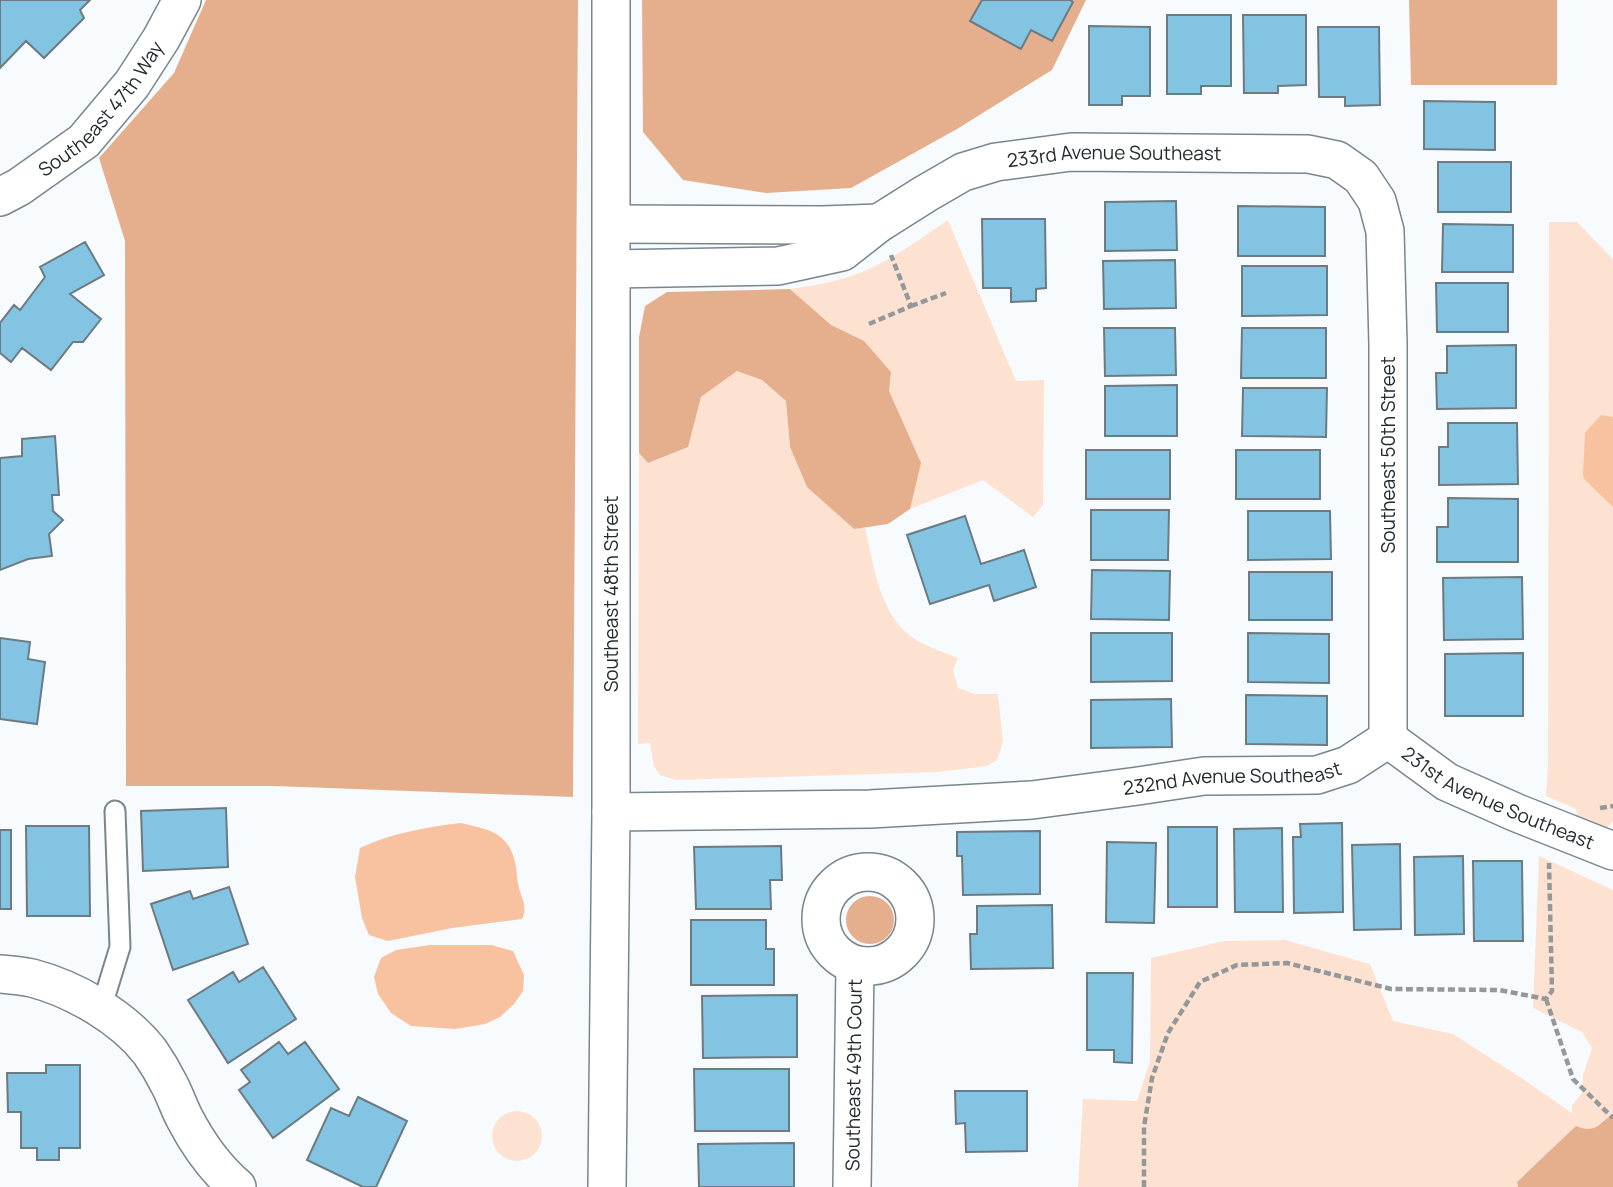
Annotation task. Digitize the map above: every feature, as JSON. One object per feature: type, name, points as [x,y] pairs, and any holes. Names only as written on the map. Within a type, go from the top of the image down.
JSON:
[{"type":"street","name":"Southeast 47th Way","points":[[0,197],[19,187],[84,141],[132,84],[182,0]]},
{"type":"street","name":"Southeast 48th Street","points":[[607,1187],[611,812],[611,0]]},
{"type":"street","name":"233rd Avenue Southeast","points":[[612,268],[778,266],[842,253],[879,223],[963,172],[996,162],[1070,152],[1308,154],[1337,160],[1361,177]]},
{"type":"street","name":"Southeast 50th Street","points":[[1361,177],[1377,201],[1385,231],[1388,344],[1388,739]]},
{"type":"street","name":"233rd Avenue Southeast","points":[[612,224],[879,223]]},
{"type":"street","name":"232nd Avenue Southeast","points":[[611,812],[870,809],[1032,800],[1204,776],[1317,775],[1348,765],[1388,739]]},
{"type":"street","name":"231st Avenue Southeast","points":[[1388,739],[1447,782],[1613,851]]},
{"type":"street","name":"Southeast 49th Court","points":[[852,1187],[855,965]]},
{"type":"street","points":[[0,974],[30,978],[64,989],[101,1009],[127,1030],[149,1051],[201,1145],[222,1174],[237,1187]]},
{"type":"lane","points":[[101,1009],[120,947],[115,811]]},
{"type":"path","points":[[879,223],[911,306]]},
{"type":"path","points":[[869,324],[946,293]]},
{"type":"path","points":[[1545,999],[1552,991],[1549,852]]},
{"type":"path","points":[[1144,1187],[1144,1127],[1152,1078],[1168,1033],[1200,982],[1237,965],[1287,963],[1391,989],[1499,990],[1545,999]]},
{"type":"path","points":[[1545,999],[1573,1079],[1613,1118]]},
{"type":"shaded area","points":[[206,0],[578,0],[573,797],[275,786],[126,786],[125,241],[99,158],[174,73]]},
{"type":"shaded area","points":[[642,0],[1086,0],[1052,70],[957,129],[851,188],[766,193],[683,180],[643,132]]},
{"type":"shaded area","points":[[1409,0],[1557,0],[1557,85],[1411,85]]},
{"type":"shaded area","points":[[948,220],[1016,381],[1044,380],[1043,505],[1033,517],[983,480],[910,509],[831,325],[790,289],[831,282],[867,270]]},
{"type":"shaded area","points":[[1549,222],[1577,222],[1613,259],[1613,821],[1606,829],[1577,817],[1576,809],[1546,796]]},
{"type":"shaded area","points":[[790,289],[831,325],[864,341],[891,372],[889,391],[921,463],[910,509],[888,524],[854,529],[807,487],[790,447],[786,401],[762,380],[737,371],[701,397],[688,447],[648,463],[639,453],[639,337],[645,306],[667,292]]},
{"type":"shaded area","points":[[737,371],[762,380],[786,401],[790,447],[807,486],[854,529],[865,527],[881,591],[895,620],[918,641],[958,658],[953,670],[958,688],[975,694],[998,694],[1003,742],[997,760],[987,766],[938,772],[677,780],[660,775],[654,766],[650,743],[638,744],[639,453],[648,463],[687,447],[701,397]]},
{"type":"shaded area","points":[[1601,415],[1613,417],[1613,507],[1583,475],[1585,433]]},
{"type":"shaded area","points":[[461,823],[498,835],[509,847],[524,904],[522,919],[452,928],[388,941],[369,935],[362,918],[355,877],[360,848],[409,831]]},
{"type":"shaded area","points":[[1539,856],[1613,890],[1613,1114],[1592,1129],[1586,1130],[1517,1181],[1518,1187],[1078,1187],[1083,1099],[1137,1101],[1150,1061],[1151,958],[1224,941],[1285,940],[1370,964],[1393,1021],[1453,1034],[1572,1113],[1572,1105],[1582,1093],[1583,1075],[1592,1048],[1582,1032],[1533,1008]]},
{"type":"shaded area","points":[[870,896],[879,897],[887,903],[893,911],[893,929],[887,937],[879,943],[870,944],[861,943],[853,937],[847,929],[846,920],[847,911],[853,903],[861,897]]},
{"type":"shaded area","points":[[430,945],[491,945],[513,951],[524,975],[523,991],[500,1017],[485,1024],[455,1029],[411,1026],[391,1013],[378,994],[374,977],[381,958],[396,950]]},
{"type":"shaded area","points":[[517,1111],[534,1119],[542,1136],[534,1153],[517,1161],[500,1153],[492,1136],[500,1119]]},
{"type":"shaded area","points":[[1613,1114],[1613,1187],[1518,1187],[1517,1182],[1576,1126],[1592,1128]]},
{"type":"building","points":[[0,0],[90,0],[80,10],[84,18],[44,58],[26,41],[0,68]]},
{"type":"building","points":[[982,0],[1073,2],[1052,41],[1031,30],[1021,49],[970,21]]},
{"type":"building","points":[[1167,15],[1231,15],[1231,86],[1201,86],[1201,94],[1167,94]]},
{"type":"building","points":[[1243,15],[1306,15],[1306,85],[1278,86],[1278,93],[1244,93]]},
{"type":"building","points":[[1089,26],[1150,27],[1150,96],[1122,96],[1122,105],[1089,105]]},
{"type":"building","points":[[1318,27],[1379,27],[1380,105],[1345,106],[1345,97],[1319,97]]},
{"type":"building","points":[[1424,101],[1495,102],[1495,150],[1424,149]]},
{"type":"building","points":[[1438,162],[1511,162],[1511,212],[1438,212]]},
{"type":"building","points":[[1176,201],[1177,250],[1105,251],[1105,202]]},
{"type":"building","points":[[1238,206],[1325,207],[1325,256],[1238,256]]},
{"type":"building","points":[[982,219],[1045,219],[1046,288],[1036,289],[1036,301],[1011,302],[1011,288],[983,288]]},
{"type":"building","points":[[1443,224],[1513,225],[1513,272],[1442,272]]},
{"type":"building","points":[[85,242],[104,275],[70,294],[101,319],[83,342],[73,342],[51,370],[22,348],[11,362],[0,353],[0,323],[14,305],[20,310],[45,277],[40,267]]},
{"type":"building","points":[[1175,260],[1176,308],[1104,309],[1103,261]]},
{"type":"building","points":[[1242,266],[1327,266],[1327,315],[1242,316]]},
{"type":"building","points":[[1436,283],[1508,283],[1508,332],[1437,332]]},
{"type":"building","points":[[1104,328],[1175,328],[1176,375],[1105,376]]},
{"type":"building","points":[[1242,328],[1326,328],[1326,378],[1241,378]]},
{"type":"building","points":[[1516,345],[1516,408],[1437,409],[1436,373],[1447,373],[1447,346]]},
{"type":"building","points":[[1177,385],[1177,436],[1105,436],[1105,386]]},
{"type":"building","points":[[1243,388],[1327,388],[1326,437],[1242,436]]},
{"type":"building","points":[[1448,423],[1517,423],[1518,484],[1439,485],[1439,447],[1448,447]]},
{"type":"building","points":[[55,436],[59,495],[52,495],[53,511],[63,520],[49,534],[52,556],[28,559],[0,570],[0,458],[22,456],[22,439]]},
{"type":"building","points":[[1086,450],[1170,450],[1170,499],[1086,499]]},
{"type":"building","points":[[1236,450],[1320,450],[1320,499],[1236,499]]},
{"type":"building","points":[[1448,498],[1518,499],[1518,562],[1437,562],[1437,527],[1448,527]]},
{"type":"building","points":[[1091,510],[1169,510],[1168,560],[1091,560]]},
{"type":"building","points":[[1248,511],[1330,511],[1331,559],[1248,560]]},
{"type":"building","points":[[965,516],[981,564],[1024,550],[1036,587],[994,601],[989,585],[930,604],[907,535]]},
{"type":"building","points":[[1092,570],[1170,571],[1169,620],[1091,619]]},
{"type":"building","points":[[1249,572],[1332,572],[1332,620],[1249,620]]},
{"type":"building","points":[[1522,577],[1523,639],[1444,640],[1443,578]]},
{"type":"building","points":[[1091,633],[1172,633],[1172,681],[1091,682]]},
{"type":"building","points":[[1248,633],[1329,634],[1329,683],[1248,682]]},
{"type":"building","points":[[0,638],[30,642],[28,659],[45,662],[37,724],[0,719]]},
{"type":"building","points":[[1523,653],[1523,716],[1445,716],[1445,654]]},
{"type":"building","points":[[1246,695],[1327,696],[1327,745],[1246,744]]},
{"type":"building","points":[[1171,699],[1172,747],[1091,748],[1091,700]]},
{"type":"building","points":[[226,808],[228,867],[143,871],[141,811]]},
{"type":"building","points":[[1342,823],[1343,912],[1294,913],[1293,837],[1301,837],[1300,824]]},
{"type":"building","points":[[26,826],[89,826],[90,916],[27,916]]},
{"type":"building","points":[[1168,827],[1217,827],[1217,907],[1168,907]]},
{"type":"building","points":[[1282,828],[1283,912],[1235,912],[1234,829]]},
{"type":"building","points":[[0,830],[11,830],[11,909],[0,909]]},
{"type":"building","points":[[1040,831],[1040,894],[963,895],[962,856],[957,856],[957,832]]},
{"type":"building","points":[[1107,842],[1156,843],[1154,923],[1106,922]]},
{"type":"building","points":[[1400,844],[1401,929],[1354,930],[1352,845]]},
{"type":"building","points":[[781,846],[782,880],[770,880],[771,909],[696,909],[694,847]]},
{"type":"building","points":[[1463,856],[1464,934],[1415,935],[1414,857]]},
{"type":"building","points":[[1473,861],[1522,861],[1523,941],[1474,941]]},
{"type":"building","points":[[229,887],[248,944],[173,970],[151,904],[190,891],[193,899]]},
{"type":"building","points":[[1052,905],[1053,968],[971,969],[970,934],[977,934],[977,906]]},
{"type":"building","points":[[691,920],[766,920],[766,949],[774,949],[774,985],[691,985]]},
{"type":"building","points":[[263,967],[296,1019],[228,1063],[188,1000],[233,972],[239,982]]},
{"type":"building","points":[[1087,973],[1133,973],[1132,1063],[1114,1062],[1114,1050],[1087,1050]]},
{"type":"building","points":[[797,995],[797,1057],[703,1058],[702,996]]},
{"type":"building","points":[[279,1042],[288,1054],[305,1042],[339,1089],[273,1138],[239,1090],[250,1082],[241,1070]]},
{"type":"building","points":[[46,1065],[80,1065],[80,1148],[59,1148],[59,1160],[37,1160],[37,1148],[21,1148],[21,1112],[8,1112],[7,1073],[46,1073]]},
{"type":"building","points":[[694,1069],[789,1069],[789,1131],[695,1131]]},
{"type":"building","points":[[955,1091],[1027,1091],[1027,1151],[966,1152],[965,1123],[956,1124]]},
{"type":"building","points":[[358,1097],[407,1121],[376,1187],[363,1187],[307,1160],[331,1108],[349,1116]]},
{"type":"building","points":[[794,1143],[794,1187],[699,1187],[698,1144]]}]
